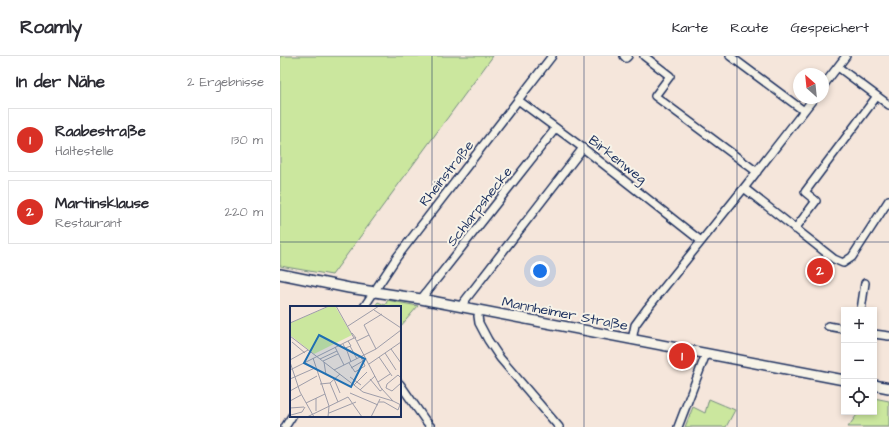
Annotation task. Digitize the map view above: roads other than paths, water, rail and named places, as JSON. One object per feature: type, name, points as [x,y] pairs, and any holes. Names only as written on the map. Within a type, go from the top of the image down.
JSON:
[{"type":"street","name":"Rheinstraße","points":[[365,306],[398,257],[552,56]]},
{"type":"street","points":[[624,56],[626,58],[628,56]]},
{"type":"street","points":[[644,56],[670,76],[655,96],[757,172]]},
{"type":"street","points":[[730,56],[804,112]]},
{"type":"street","points":[[829,78],[846,56]]},
{"type":"street","points":[[838,67],[889,106]]},
{"type":"street","points":[[795,229],[816,201],[805,192],[877,96]]},
{"type":"street","name":"Birkenweg","points":[[518,100],[583,148],[701,241]]},
{"type":"street","points":[[632,340],[635,325],[810,104]]},
{"type":"street","name":"Schlarpshecke","points":[[421,299],[556,128]]},
{"type":"street","points":[[461,307],[583,148]]},
{"type":"street","points":[[744,188],[834,259],[843,263],[852,257],[889,200]]},
{"type":"street","name":"Mannheimer Straße","points":[[280,274],[349,288],[421,299],[841,379]]},
{"type":"street","points":[[861,307],[865,283]]},
{"type":"street","points":[[479,310],[479,323],[500,358],[559,427]]},
{"type":"street","points":[[828,326],[841,328]]},
{"type":"street","points":[[877,334],[889,336]]},
{"type":"street","points":[[678,427],[706,354]]},
{"type":"street","points":[[401,385],[431,427]]},
{"type":"street","points":[[877,386],[889,388]]},
{"type":"street","points":[[285,427],[291,417]]},
{"type":"street","points":[[420,427],[425,420]]},
{"type":"place","name":"Martinsklause","points":[[820,271]]},
{"type":"place","name":"Raabestraße","points":[[682,356]]}]
